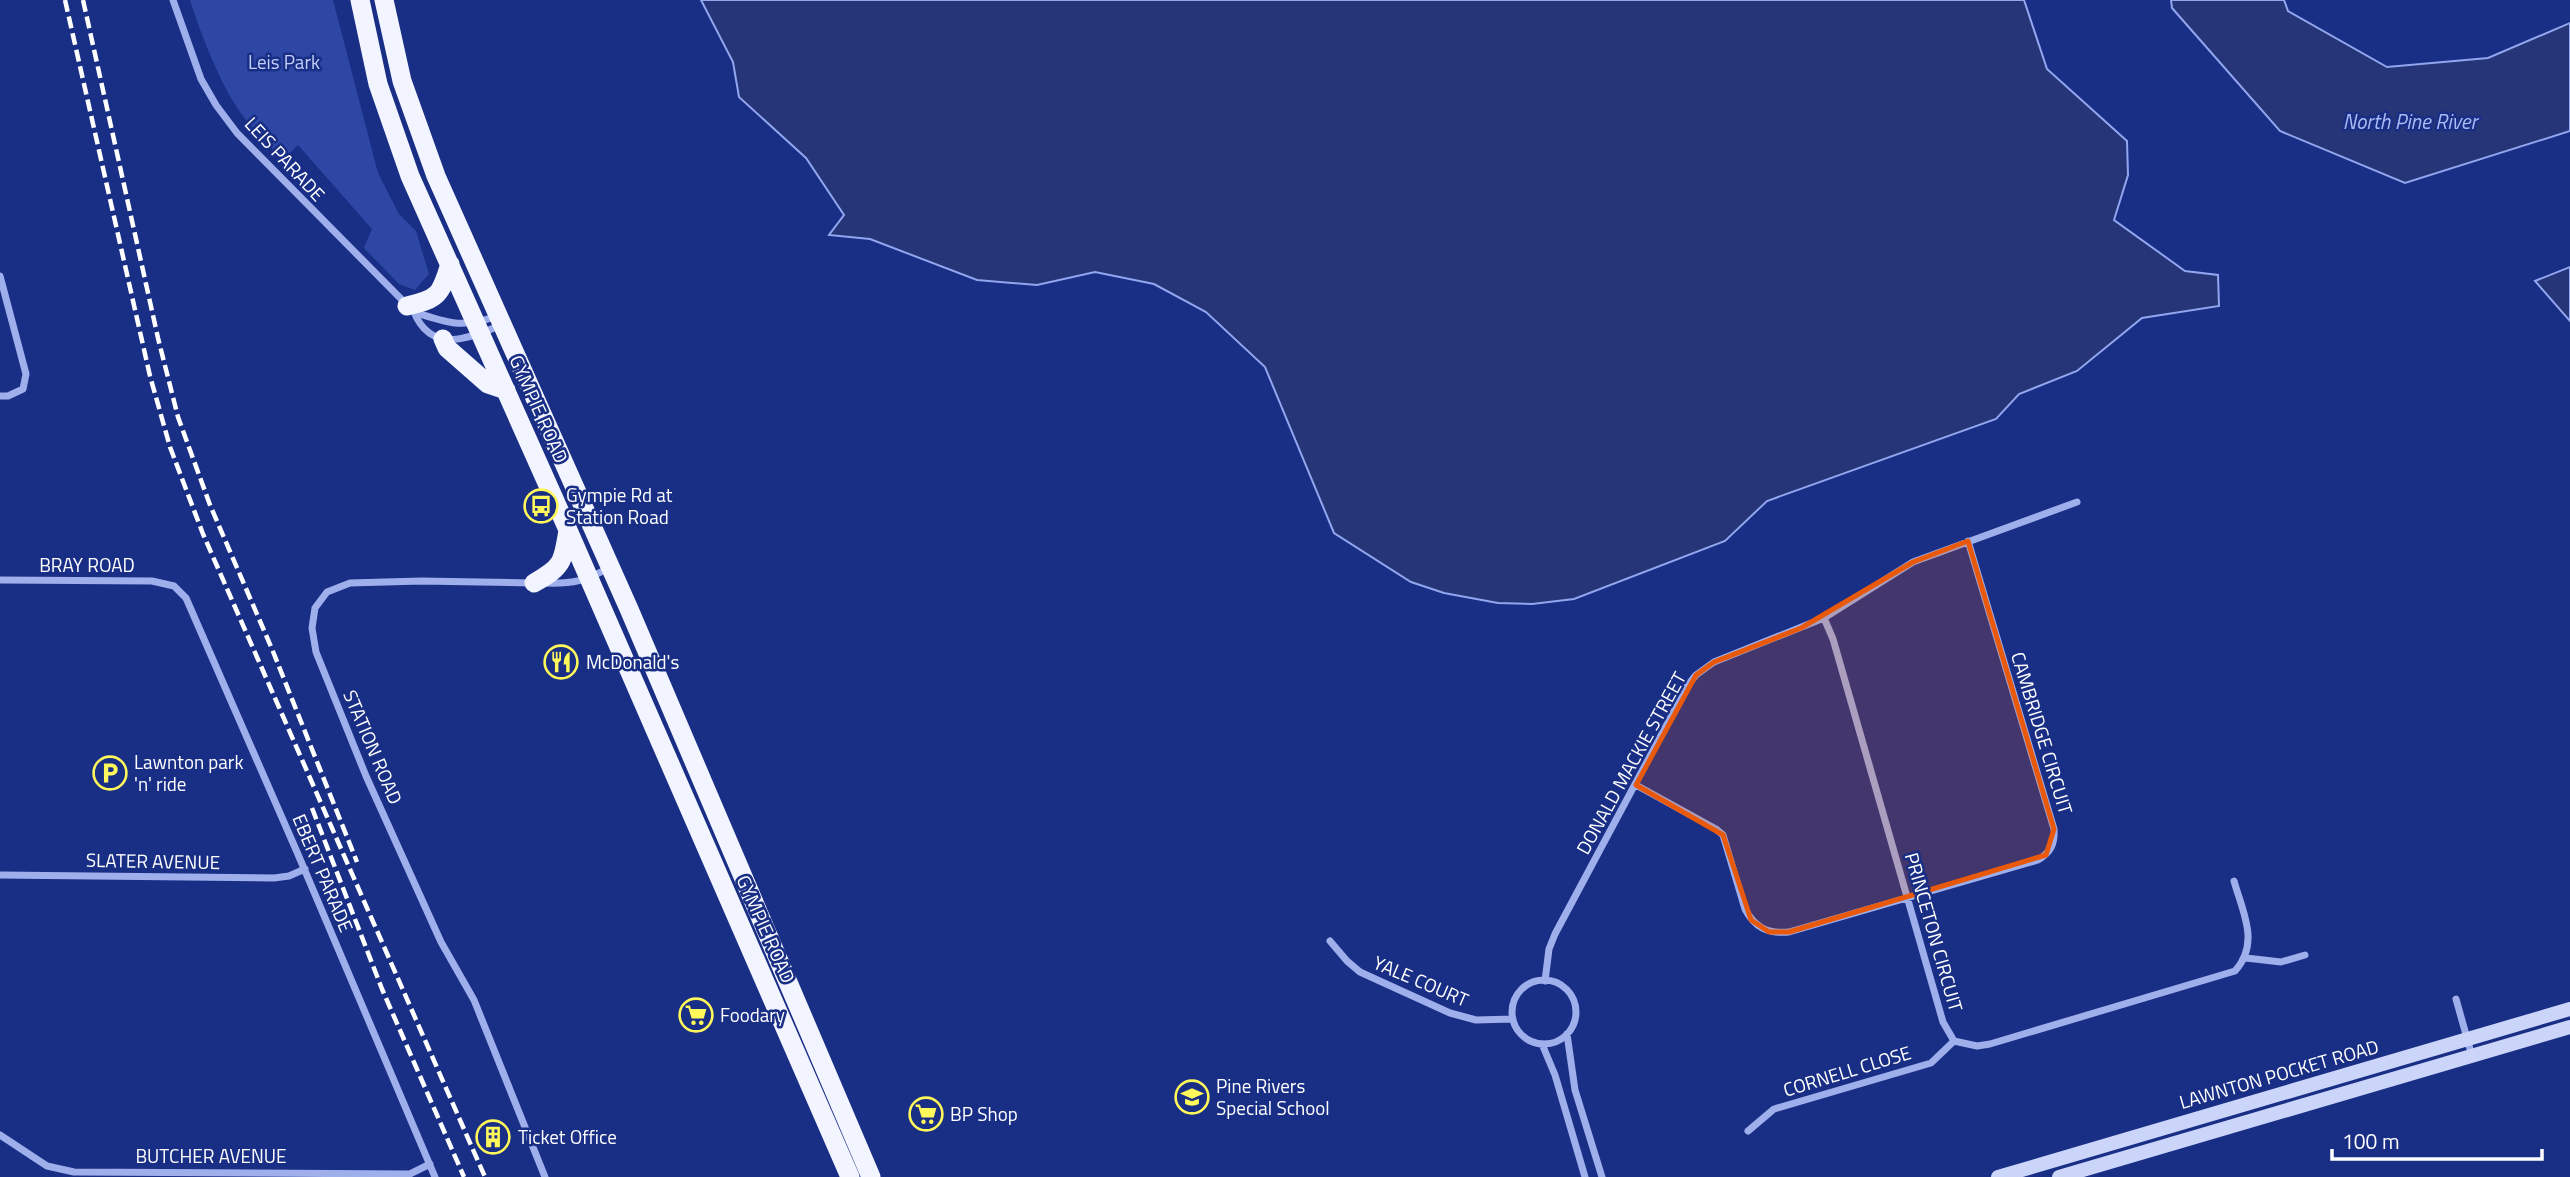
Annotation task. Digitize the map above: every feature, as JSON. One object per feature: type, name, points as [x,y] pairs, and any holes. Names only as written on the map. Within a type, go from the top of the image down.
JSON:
[{"type":"highway","name":"GYMPIE ROAD","points":[[360,0],[378,84],[391,127],[849,1177]]},
{"type":"highway","name":"GYMPIE ROAD","points":[[383,0],[394,52],[411,110],[436,176],[610,567],[871,1177]]},
{"type":"highway","points":[[411,309],[437,296],[450,264]]},
{"type":"highway","points":[[443,339],[447,348],[488,384],[506,390]]},
{"type":"highway","points":[[534,583],[561,565],[568,530]]},
{"type":"main road","name":"LAWNTON POCKET ROAD","points":[[1998,1177],[2570,1009]]},
{"type":"main road","name":"LAWNTON POCKET ROAD","points":[[2059,1177],[2570,1027]]},
{"type":"street","name":"LEIS PARADE","points":[[173,0],[196,68],[226,118],[264,163],[411,309],[419,324],[433,336],[462,340],[478,329],[501,320]]},
{"type":"street","points":[[0,276],[26,374],[23,389],[8,396],[0,396]]},
{"type":"street","name":"LEIS PARADE","points":[[411,309],[449,324],[478,329]]},
{"type":"street","name":"DONALD MACKIE STREET","points":[[1545,981],[1549,949],[1555,934],[1696,676],[1714,662],[1824,618],[1913,562],[2077,502]]},
{"type":"street","name":"CAMBRIDGE CIRCUIT","points":[[1636,785],[1723,835],[1745,909],[1751,920],[1769,932],[1789,932],[2038,860],[2052,848],[2054,829],[1968,541]]},
{"type":"street","name":"STATION ROAD","points":[[545,1177],[474,1000],[442,942],[361,764],[316,652],[312,618],[327,592],[349,583],[410,580],[577,583],[610,567]]},
{"type":"street","name":"BRAY ROAD","points":[[0,580],[152,580],[174,586]]},
{"type":"street","name":"EBERT PARADE","points":[[174,586],[189,603],[435,1177]]},
{"type":"street","name":"PRINCETON CIRCUIT","points":[[1824,618],[1833,639],[1909,897],[1943,1022],[1954,1041],[1978,1046],[2029,1032],[2226,976],[2235,971],[2246,958]]},
{"type":"street","name":"SLATER AVENUE","points":[[0,874],[274,878],[289,876],[304,869]]},
{"type":"street","points":[[2234,881],[2249,936],[2246,958],[2281,962],[2305,955]]},
{"type":"street","name":"YALE COURT","points":[[1330,941],[1360,972],[1450,1013],[1476,1020],[1513,1019]]},
{"type":"street","points":[[1545,981],[1564,988],[1575,1005],[1573,1026],[1567,1034],[1551,1043],[1534,1042],[1520,1034],[1513,1019],[1513,1003],[1522,989],[1529,984],[1545,981]]},
{"type":"street","points":[[2456,999],[2472,1056]]},
{"type":"street","points":[[1567,1034],[1575,1090],[1602,1177]]},
{"type":"street","name":"CORNELL CLOSE","points":[[1748,1131],[1774,1109],[1931,1063],[1954,1041]]},
{"type":"street","points":[[1542,1044],[1555,1075],[1585,1177]]},
{"type":"street","name":"BUTCHER AVENUE","points":[[0,1135],[35,1160],[53,1169],[66,1171],[405,1174],[430,1164]]},
{"type":"highlighted area","points":[[1968,541],[2054,829],[2046,855],[1789,932],[1769,932],[1751,920],[1723,835],[1636,785],[1696,675],[1714,662],[1801,628],[1913,562]]},
{"type":"green space","name":"Leis Park","points":[[190,0],[333,0],[378,173],[399,214],[416,231],[429,274],[415,290],[399,284],[364,248],[372,229],[298,145],[283,160],[246,120],[216,69]]},
{"type":"water","points":[[701,0],[2024,0],[2047,69],[2127,141],[2128,175],[2114,220],[2185,271],[2218,275],[2219,306],[2142,318],[2077,371],[2019,394],[1996,419],[1767,501],[1725,541],[1574,599],[1532,604],[1498,603],[1444,593],[1411,582],[1334,533],[1265,367],[1206,312],[1154,284],[1095,272],[1037,285],[977,280],[870,239],[829,235],[844,215],[806,158],[739,97],[733,62]]},
{"type":"water","name":"North Pine River","points":[[2171,0],[2284,0],[2288,11],[2387,67],[2488,58],[2570,23],[2570,131],[2405,183],[2280,131],[2172,8]]},
{"type":"water","points":[[2570,267],[2570,321],[2535,281]]},
{"type":"railway","points":[[65,0],[150,376],[170,447],[203,534],[485,1177]]},
{"type":"railway","points":[[83,0],[178,417],[210,505],[272,649],[357,862]]},
{"type":"railway","points":[[312,808],[382,989],[464,1177]]},
{"type":"place","name":"Gympie Rd at Station Road","points":[[541,506]]},
{"type":"place","name":"McDonald's","points":[[561,662]]},
{"type":"place","name":"Lawnton park 'n' ride","points":[[110,773]]},
{"type":"place","name":"Foodary","points":[[696,1015]]},
{"type":"place","name":"Pine Rivers Special School","points":[[1192,1097]]},
{"type":"place","name":"BP Shop","points":[[926,1114]]},
{"type":"place","name":"Ticket Office","points":[[493,1137]]}]
